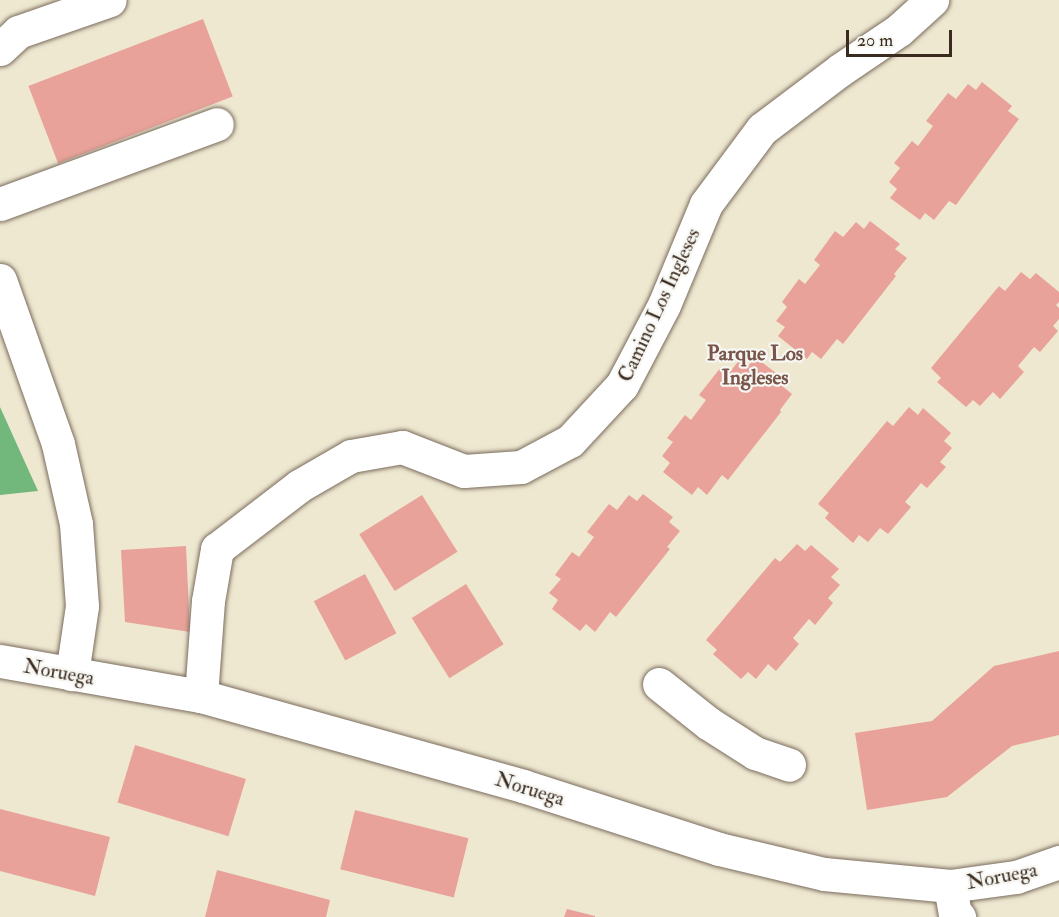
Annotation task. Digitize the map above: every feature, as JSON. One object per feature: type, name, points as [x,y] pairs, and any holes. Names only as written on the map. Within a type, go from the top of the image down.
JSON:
[{"type":"street","points":[[0,49],[18,32],[110,0]]},
{"type":"street","name":"Camino Los Ingleses","points":[[201,696],[208,601],[217,549],[299,486],[351,456],[402,447],[464,471],[521,467],[570,441],[622,386],[664,305],[706,204],[762,129],[840,70],[899,30],[932,0]]},
{"type":"street","points":[[0,204],[217,124]]},
{"type":"street","points":[[0,280],[58,444],[76,524],[82,606],[72,675]]},
{"type":"street","name":"Noruega","points":[[0,661],[201,696],[523,786],[719,849],[824,874],[950,886],[1016,877],[1059,862]]},
{"type":"street","points":[[659,684],[708,723],[755,753],[789,765]]},
{"type":"street","points":[[950,886],[955,913],[959,917]]},
{"type":"green space","points":[[0,407],[38,491],[0,495]]},
{"type":"building","points":[[203,19],[233,96],[58,164],[28,86]]},
{"type":"building","points":[[982,82],[1012,106],[1008,111],[1019,119],[956,205],[949,201],[934,220],[925,213],[920,220],[890,198],[897,189],[889,182],[900,168],[894,163],[912,141],[918,146],[933,126],[926,121],[948,93],[956,99],[968,84],[976,90]]},
{"type":"building","points":[[870,221],[900,244],[895,249],[907,258],[894,274],[896,276],[843,344],[837,339],[821,359],[812,352],[807,359],[778,336],[785,327],[776,321],[787,307],[782,302],[799,279],[805,284],[820,265],[814,260],[835,231],[843,237],[856,222],[864,229]]},
{"type":"building","points":[[1021,272],[1030,279],[1036,273],[1059,292],[1059,302],[1056,305],[1059,308],[1059,319],[1053,326],[1058,331],[1040,352],[1034,347],[1018,366],[1024,372],[1000,399],[993,392],[980,406],[973,400],[966,407],[937,382],[941,378],[931,368],[999,286],[1005,291]]},
{"type":"building","points":[[755,357],[785,380],[781,385],[792,394],[780,410],[781,412],[728,480],[722,475],[707,495],[698,487],[692,495],[663,472],[670,463],[662,456],[673,442],[667,438],[685,415],[691,420],[706,400],[699,395],[721,367],[729,373],[741,358],[749,365]]},
{"type":"building","points":[[909,407],[918,415],[923,408],[951,433],[944,441],[952,448],[940,462],[946,467],[927,488],[921,483],[905,502],[911,507],[888,534],[880,528],[868,542],[859,535],[853,543],[825,518],[829,513],[818,504],[887,421],[893,426]]},
{"type":"building","points":[[643,494],[673,517],[669,522],[680,531],[667,547],[670,549],[616,617],[610,612],[595,632],[586,624],[580,631],[552,609],[558,600],[549,593],[561,579],[555,575],[572,552],[579,557],[594,537],[587,532],[609,504],[617,510],[629,495],[637,501]]},
{"type":"building","points":[[422,495],[458,552],[395,591],[359,534]]},
{"type":"building","points":[[797,544],[805,551],[811,545],[839,569],[831,577],[840,585],[828,598],[833,603],[815,625],[809,619],[793,638],[799,644],[776,671],[768,664],[756,679],[748,672],[741,679],[713,654],[717,650],[706,640],[775,558],[780,562]]},
{"type":"building","points":[[186,546],[190,632],[125,622],[121,550]]},
{"type":"building","points":[[365,574],[396,633],[345,660],[314,601]]},
{"type":"building","points":[[466,584],[504,644],[449,678],[412,618]]},
{"type":"building","points":[[1059,651],[1059,735],[1012,746],[947,797],[867,810],[855,733],[932,721],[994,666]]},
{"type":"building","points":[[135,745],[246,779],[228,836],[117,802]]},
{"type":"building","points":[[0,809],[110,837],[95,896],[0,871]]},
{"type":"building","points":[[355,810],[469,838],[454,897],[340,869]]},
{"type":"building","points":[[217,870],[330,900],[326,917],[205,917]]},
{"type":"building","points":[[567,909],[595,916],[595,917],[564,917]]},
{"type":"district","name":"Parque Los Ingleses","points":[[755,366]]}]
